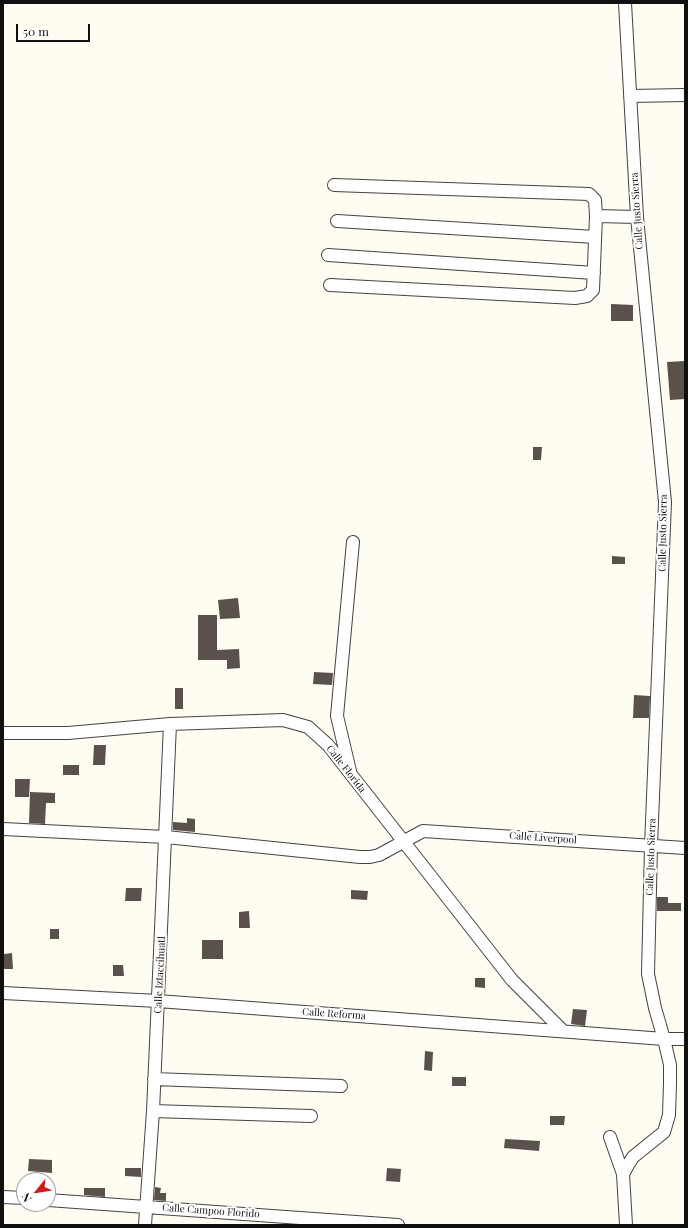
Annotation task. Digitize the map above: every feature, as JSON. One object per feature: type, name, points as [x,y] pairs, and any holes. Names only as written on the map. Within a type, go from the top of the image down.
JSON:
[{"type":"street","name":"Calle Justo Sierra","points":[[623,1174],[633,1158],[664,1132],[669,1115],[670,1065],[648,974],[651,846],[665,502],[637,217],[625,3]]},
{"type":"street","points":[[630,96],[685,95]]},
{"type":"street","points":[[330,285],[575,298],[587,296],[593,290],[594,273],[596,216],[595,200],[589,194],[334,185]]},
{"type":"street","points":[[596,216],[637,217]]},
{"type":"street","points":[[337,221],[595,237]]},
{"type":"street","points":[[328,256],[594,273]]},
{"type":"street","points":[[351,774],[337,716],[353,542]]},
{"type":"street","name":"Calle Florida","points":[[3,733],[68,733],[170,724],[283,720],[308,727],[328,745],[512,980],[562,1030]]},
{"type":"street","name":"Calle Iztaccíhuatl","points":[[145,1225],[154,1111],[154,1080],[170,724]]},
{"type":"street","name":"Calle Liverpool","points":[[3,829],[166,838],[360,857],[379,855],[423,831],[685,848]]},
{"type":"street","name":"Calle Reforma","points":[[3,993],[158,1002],[562,1030],[664,1039],[685,1039]]},
{"type":"street","points":[[154,1080],[341,1086]]},
{"type":"street","points":[[154,1111],[311,1116]]},
{"type":"street","points":[[610,1137],[623,1174],[626,1225]]},
{"type":"street","points":[[3,1197],[16,1198]]},
{"type":"street","name":"Calle Campoo Florido","points":[[56,1200],[398,1225]]},
{"type":"building","points":[[611,304],[633,305],[633,321],[611,321]]},
{"type":"building","points":[[685,361],[685,399],[670,400],[667,362]]},
{"type":"building","points":[[533,447],[542,447],[541,460],[533,460]]},
{"type":"building","points":[[612,556],[625,557],[625,564],[612,564]]},
{"type":"building","points":[[238,598],[240,618],[220,619],[218,600]]},
{"type":"building","points":[[198,615],[217,615],[217,650],[239,649],[240,668],[227,669],[227,660],[198,660]]},
{"type":"building","points":[[314,672],[333,673],[332,685],[313,684]]},
{"type":"building","points":[[175,688],[183,688],[183,709],[175,709]]},
{"type":"building","points":[[634,695],[650,696],[649,718],[633,718]]},
{"type":"building","points":[[94,745],[106,745],[105,765],[93,765]]},
{"type":"building","points":[[63,765],[79,765],[79,775],[63,775]]},
{"type":"building","points":[[15,779],[30,779],[29,797],[15,797]]},
{"type":"building","points":[[30,792],[55,793],[55,803],[46,803],[45,824],[29,823]]},
{"type":"building","points":[[187,818],[195,819],[195,832],[173,830],[173,822],[187,823]]},
{"type":"building","points":[[126,888],[142,888],[141,901],[125,901]]},
{"type":"building","points":[[351,890],[368,891],[367,900],[351,899]]},
{"type":"building","points":[[657,897],[668,897],[668,903],[681,903],[681,911],[657,911]]},
{"type":"building","points":[[249,911],[250,928],[239,928],[239,912]]},
{"type":"building","points":[[50,929],[59,929],[59,939],[50,939]]},
{"type":"building","points":[[202,940],[223,940],[223,959],[202,959]]},
{"type":"building","points":[[12,953],[13,969],[4,969],[4,954]]},
{"type":"building","points":[[113,965],[123,965],[124,976],[113,976]]},
{"type":"building","points":[[475,978],[485,978],[485,988],[475,987]]},
{"type":"building","points":[[573,1009],[587,1010],[585,1026],[571,1024]]},
{"type":"building","points":[[425,1051],[433,1052],[432,1071],[424,1070]]},
{"type":"building","points":[[452,1077],[466,1077],[466,1086],[452,1086]]},
{"type":"building","points":[[550,1116],[565,1116],[564,1125],[550,1125]]},
{"type":"building","points":[[505,1139],[540,1141],[539,1151],[504,1148]]},
{"type":"building","points":[[29,1159],[52,1160],[52,1172],[28,1171]]},
{"type":"building","points":[[125,1168],[141,1168],[141,1177],[125,1176]]},
{"type":"building","points":[[387,1168],[401,1169],[400,1182],[386,1181]]},
{"type":"building","points":[[155,1187],[161,1188],[160,1193],[166,1193],[166,1201],[154,1200]]},
{"type":"building","points":[[84,1188],[105,1188],[105,1197],[84,1195]]}]
